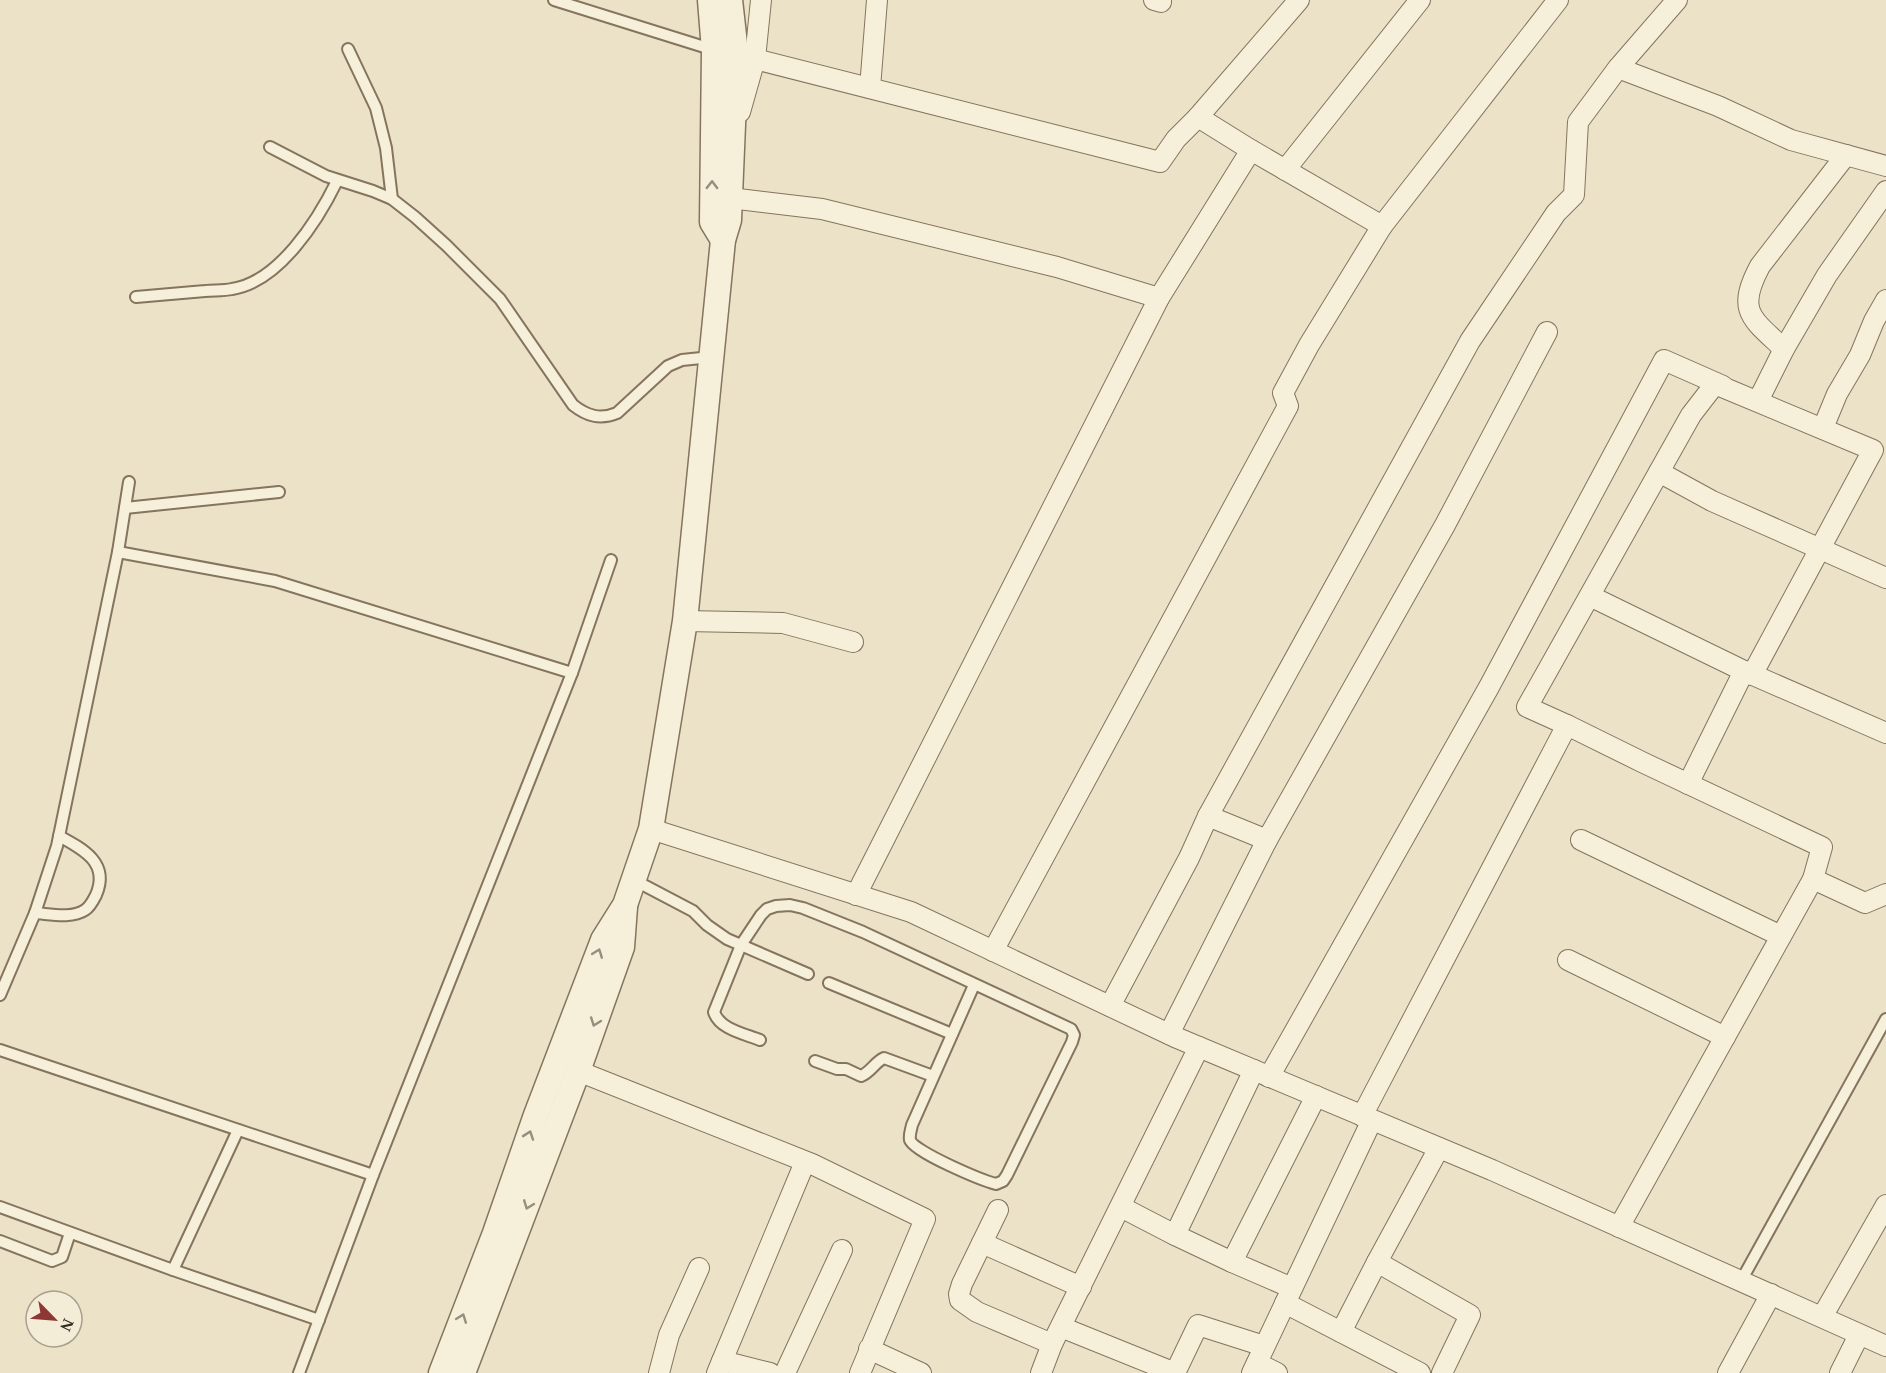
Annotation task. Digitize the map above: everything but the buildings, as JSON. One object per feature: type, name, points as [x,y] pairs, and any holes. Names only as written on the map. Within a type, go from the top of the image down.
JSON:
[{"type":"street","points":[[710,0],[714,50],[712,222],[723,240]]},
{"type":"street","points":[[441,1373],[603,940],[625,905],[651,829],[685,621],[723,240],[729,220],[736,53],[730,0]]},
{"type":"street","points":[[733,136],[755,58],[761,0]]},
{"type":"street","points":[[870,88],[877,0]]},
{"type":"street","points":[[755,58],[1160,162],[1176,139],[1198,117],[1299,0]]},
{"type":"street","points":[[1285,170],[1420,0]]},
{"type":"street","points":[[993,951],[1288,406],[1283,393],[1309,345],[1382,226],[1558,0]]},
{"type":"street","points":[[1110,1006],[1189,858],[1208,816],[1470,341],[1556,213],[1574,195],[1578,122],[1618,68],[1677,0]]},
{"type":"street","points":[[1618,68],[1718,106],[1791,140],[1886,166]]},
{"type":"street","points":[[1198,117],[1382,226]]},
{"type":"street","points":[[856,895],[1160,298],[1251,150]]},
{"type":"street","points":[[1784,349],[1757,323],[1747,300],[1750,285],[1760,266],[1846,155]]},
{"type":"street","points":[[1758,401],[1784,349],[1827,275],[1886,191]]},
{"type":"street","points":[[730,198],[822,209],[1057,267],[1160,298]]},
{"type":"street","points":[[1823,428],[1837,394],[1860,355],[1874,321],[1886,300]]},
{"type":"street","points":[[1169,1034],[1267,840],[1445,525],[1547,332]]},
{"type":"street","points":[[1175,1235],[1262,1073],[1483,698],[1664,360],[1880,452],[1820,548],[1748,673],[1688,784]]},
{"type":"street","points":[[1619,1227],[1813,879],[1822,847],[1527,707],[1691,415],[1715,384],[1723,386]]},
{"type":"street","points":[[1659,472],[1712,501],[1886,578]]},
{"type":"street","points":[[1590,596],[1748,673],[1886,733]]},
{"type":"street","points":[[685,621],[783,623],[853,642]]},
{"type":"street","points":[[1258,1361],[1367,1118],[1567,725]]},
{"type":"street","points":[[1208,816],[1267,840]]},
{"type":"street","points":[[651,829],[911,912],[1169,1034],[1439,1148],[1886,1346]]},
{"type":"street","points":[[1581,840],[1781,936]]},
{"type":"street","points":[[1813,879],[1865,903],[1886,894]]},
{"type":"street","points":[[463,1373],[578,1071],[622,947],[625,905]]},
{"type":"street","points":[[1568,960],[1725,1037]]},
{"type":"street","points":[[1041,1373],[1052,1344],[1199,1047]]},
{"type":"street","points":[[578,1071],[805,1162],[925,1220],[860,1373]]},
{"type":"street","points":[[1232,1262],[1316,1096]]},
{"type":"street","points":[[1341,1332],[1439,1148]]},
{"type":"street","points":[[770,1373],[719,1367],[805,1162]]},
{"type":"street","points":[[1822,1317],[1886,1205]]},
{"type":"street","points":[[1120,1207],[1232,1262],[1341,1332],[1420,1373]]},
{"type":"street","points":[[998,1210],[962,1284],[958,1294],[960,1300],[977,1312],[1052,1344]]},
{"type":"street","points":[[982,1243],[1081,1287]]},
{"type":"street","points":[[785,1373],[842,1250]]},
{"type":"street","points":[[1377,1262],[1470,1315],[1442,1373]]},
{"type":"street","points":[[658,1373],[669,1335],[699,1268]]},
{"type":"street","points":[[1728,1373],[1771,1294]]},
{"type":"street","points":[[1061,1327],[1175,1373],[1198,1325],[1277,1373]]},
{"type":"street","points":[[1840,1373],[1859,1335]]},
{"type":"street","points":[[869,1349],[921,1373]]},
{"type":"lane","points":[[554,0],[714,50]]},
{"type":"lane","points":[[348,49],[376,108],[386,148],[392,199]]},
{"type":"lane","points":[[270,147],[338,181],[373,190],[392,199],[446,245],[500,299],[573,405],[581,412],[606,417],[617,413],[668,366],[682,360],[711,357]]},
{"type":"lane","points":[[136,297],[233,289],[251,284],[271,271],[293,249],[338,181]]},
{"type":"lane","points":[[0,995],[34,913],[59,836],[118,552],[129,482]]},
{"type":"lane","points":[[125,508],[279,492]]},
{"type":"lane","points":[[118,552],[274,581],[572,673]]},
{"type":"lane","points":[[299,1373],[373,1175],[572,673],[611,560]]},
{"type":"lane","points":[[34,913],[60,915],[86,910],[94,900],[101,884],[100,870],[92,858],[76,845],[59,836]]},
{"type":"lane","points":[[634,880],[693,911],[720,935],[808,974]]},
{"type":"lane","points":[[760,1040],[720,1022],[714,1012],[741,945],[761,915],[766,909],[790,905],[863,932],[1071,1029],[1074,1035],[1072,1042],[1021,1149],[1003,1181],[996,1184],[925,1153],[911,1142],[909,1136],[974,985]]},
{"type":"lane","points":[[829,983],[952,1034]]},
{"type":"lane","points":[[1741,1281],[1886,1019]]},
{"type":"lane","points":[[0,1050],[373,1175]]},
{"type":"lane","points":[[815,1061],[837,1069],[846,1069],[861,1076],[884,1058],[933,1076]]},
{"type":"lane","points":[[173,1270],[238,1130]]},
{"type":"lane","points":[[0,1207],[319,1320]]},
{"type":"lane","points":[[0,1241],[52,1261],[62,1257],[70,1233]]}]
